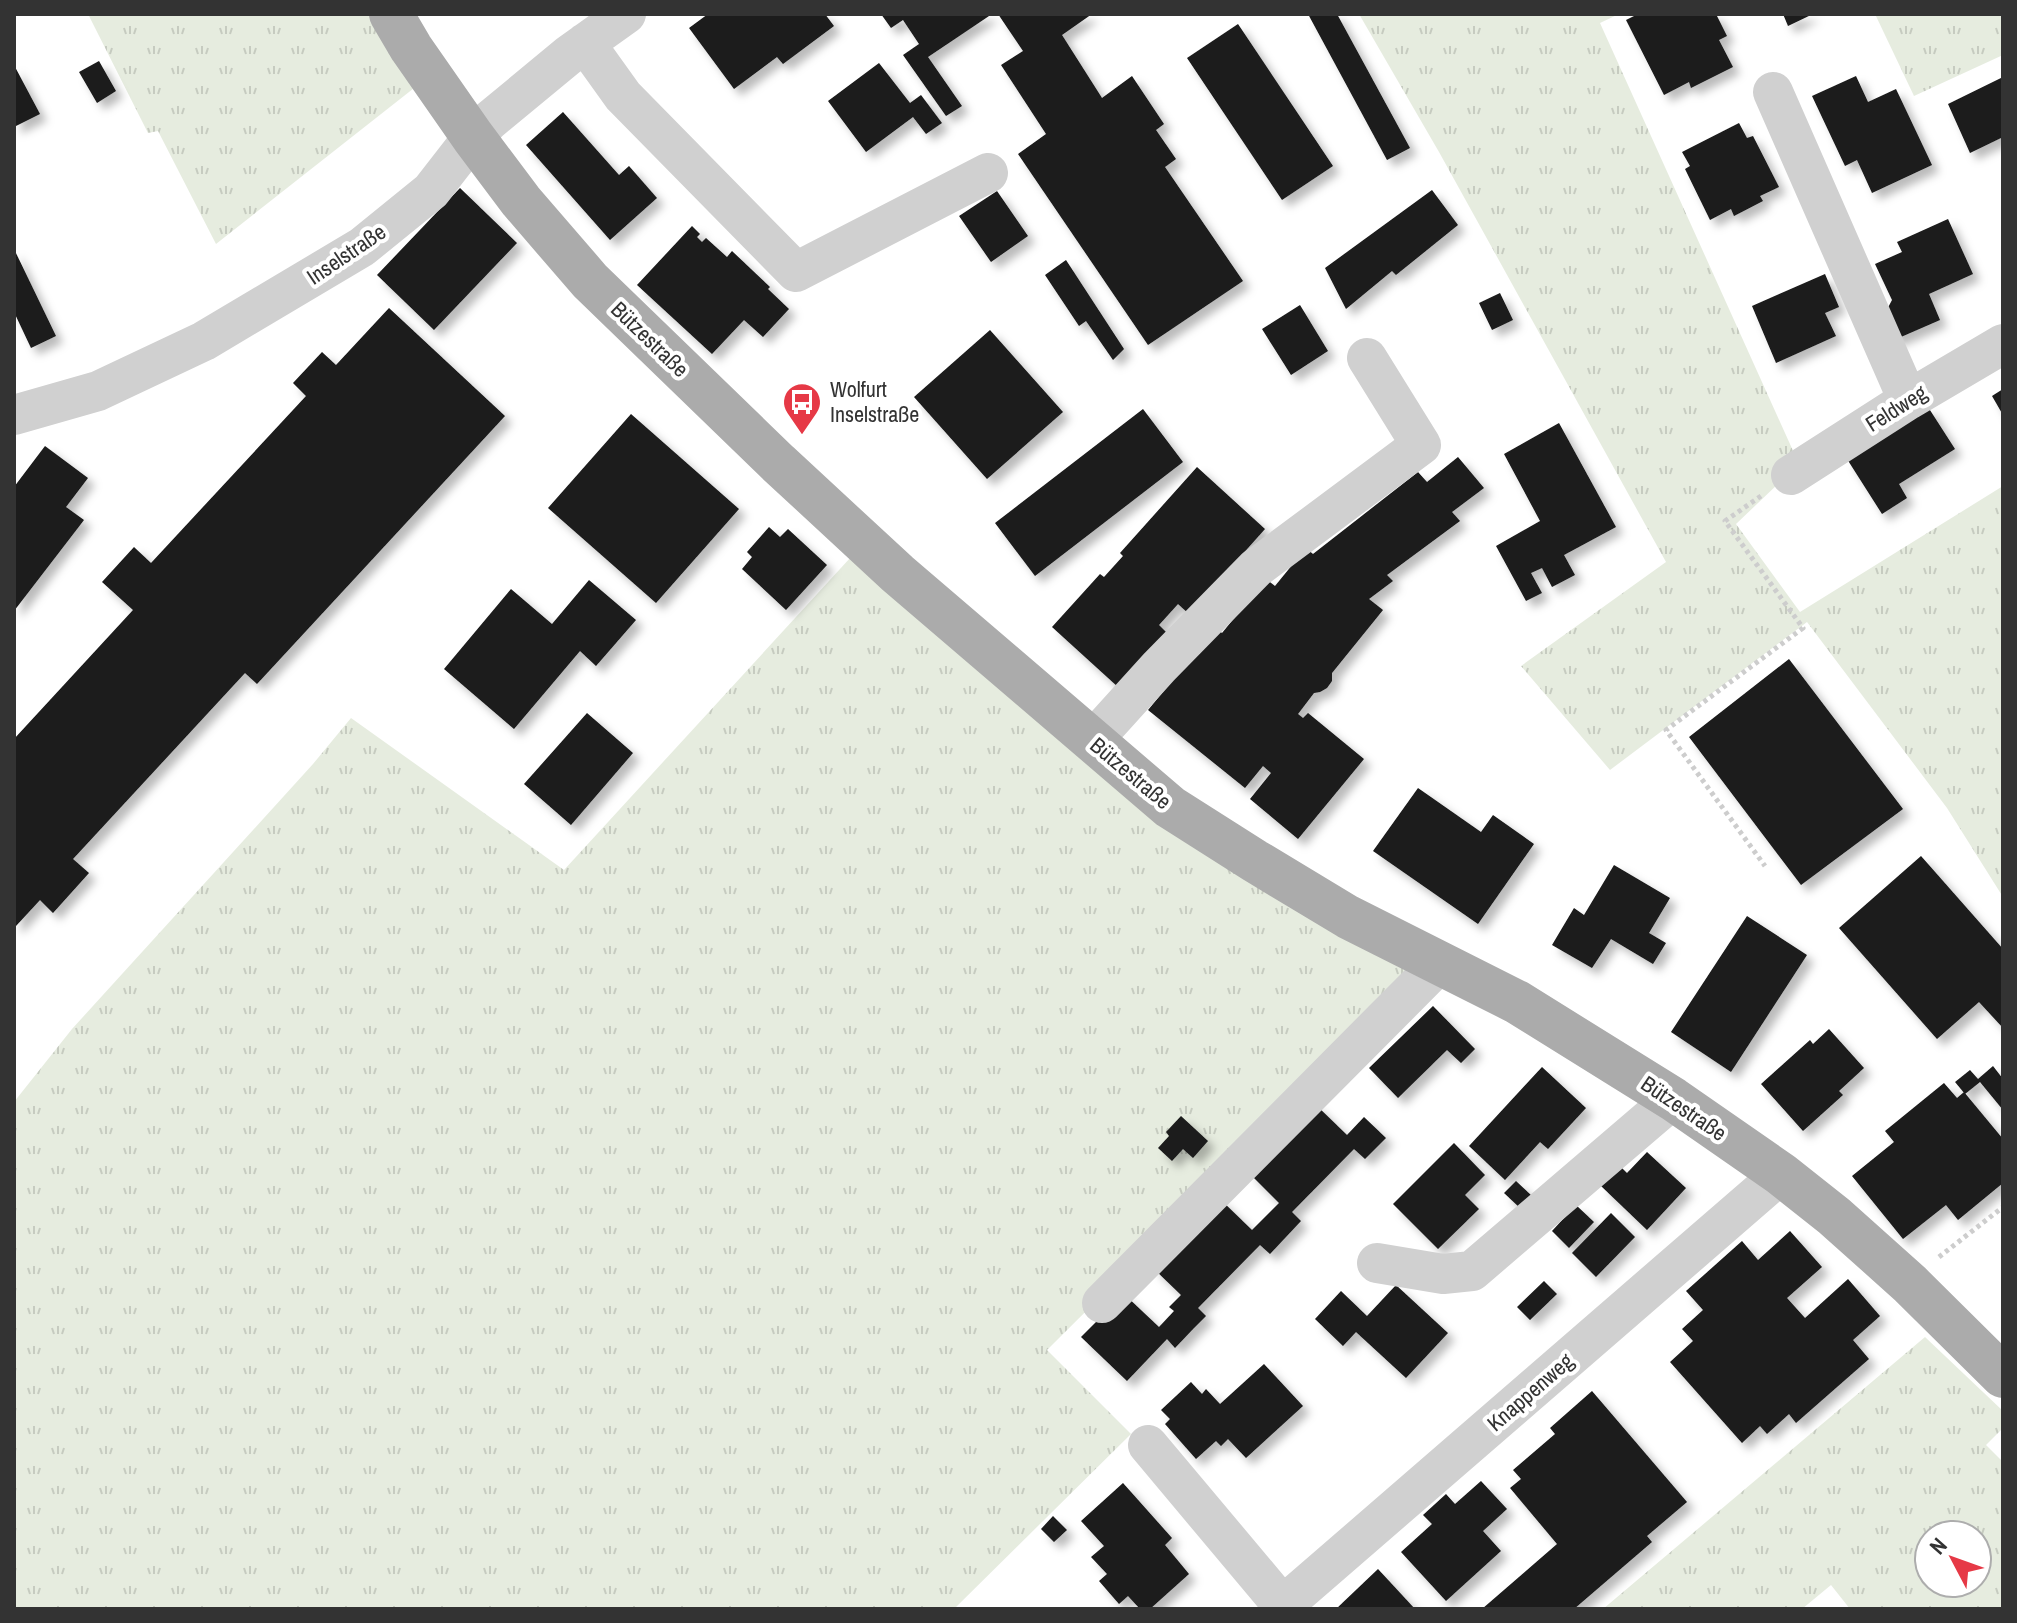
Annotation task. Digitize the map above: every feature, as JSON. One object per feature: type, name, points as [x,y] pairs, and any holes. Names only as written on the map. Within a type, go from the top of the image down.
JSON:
[{"type":"main road","name":"Bützestraße","points":[[391,14],[473,137],[521,201],[590,281],[898,574],[1170,807],[1348,917],[1517,1002],[1673,1099],[1781,1174],[1834,1216],[1910,1284],[2003,1376]]},
{"type":"street","name":"Inselstraße","points":[[14,415],[98,391],[204,341],[362,247],[431,191],[489,121],[626,14]]},
{"type":"street","points":[[585,43],[623,96],[796,272],[988,173]]},
{"type":"street","points":[[1773,92],[1908,400]]},
{"type":"street","name":"Feldweg","points":[[1791,475],[2003,344]]},
{"type":"street","points":[[1092,741],[1256,568],[1421,445],[1367,358]]},
{"type":"street","points":[[1102,1303],[1440,963]]},
{"type":"street","points":[[1377,1263],[1443,1274],[1472,1271],[1673,1099]]},
{"type":"street","name":"Knappenweg","points":[[1281,1607],[1781,1174]]},
{"type":"street","points":[[1148,1445],[1281,1607]]},
{"type":"path","points":[[1765,866],[1666,730],[1803,628],[1725,521],[1791,475]]},
{"type":"path","points":[[1937,1258],[2003,1207]]},
{"type":"green space","points":[[88,14],[381,14],[423,81],[216,244],[158,131],[148,133]]},
{"type":"green space","points":[[1359,14],[1619,14],[1600,23],[1799,464],[1736,524],[1800,612],[2003,486],[2003,897],[1947,808],[1807,622],[1610,770],[1521,666],[1666,562]]},
{"type":"green space","points":[[1875,14],[2003,14],[2003,55],[1914,96]]},
{"type":"green space","points":[[862,545],[999,667],[1435,964],[1047,1350],[1131,1434],[954,1609],[14,1609],[14,1102],[72,1029],[313,764],[351,718],[564,870]]},
{"type":"green space","points":[[1925,1337],[2003,1411],[2003,1428],[1986,1445],[2003,1462],[2003,1609],[1850,1609],[1831,1585],[1802,1609],[1603,1609]]},
{"type":"building","points":[[708,14],[825,14],[834,26],[783,64],[777,57],[734,89],[689,28]]},
{"type":"building","points":[[881,14],[992,14],[928,57],[962,106],[946,116],[903,55],[919,44],[903,20],[891,28]]},
{"type":"building","points":[[998,14],[1092,14],[1062,35],[1102,98],[1132,76],[1164,124],[1156,130],[1176,159],[1165,167],[1243,281],[1148,345],[1018,154],[1046,134],[1001,65],[1023,51]]},
{"type":"building","points":[[1308,14],[1337,14],[1410,148],[1387,160]]},
{"type":"building","points":[[1638,14],[1716,14],[1727,36],[1719,40],[1733,67],[1691,88],[1689,82],[1664,95],[1626,20]]},
{"type":"building","points":[[1783,14],[1813,14],[1788,26]]},
{"type":"building","points":[[1238,24],[1333,166],[1282,200],[1187,58]]},
{"type":"building","points":[[99,61],[116,91],[97,103],[79,72]]},
{"type":"building","points":[[879,63],[910,103],[921,95],[942,123],[926,134],[913,117],[866,152],[828,101]]},
{"type":"building","points":[[14,65],[40,114],[14,127]]},
{"type":"building","points":[[1856,76],[1868,102],[1896,89],[1932,165],[1872,193],[1857,160],[1845,166],[1812,96]]},
{"type":"building","points":[[2003,77],[2003,137],[1970,153],[1948,104]]},
{"type":"building","points":[[563,112],[619,175],[629,166],[657,198],[610,240],[526,145]]},
{"type":"building","points":[[1739,123],[1747,138],[1753,136],[1779,187],[1760,196],[1763,201],[1734,216],[1731,209],[1710,220],[1685,169],[1690,166],[1682,152]]},
{"type":"building","points":[[460,188],[517,243],[434,330],[377,275]]},
{"type":"building","points":[[1432,190],[1458,225],[1396,275],[1392,271],[1346,309],[1325,268]]},
{"type":"building","points":[[997,191],[1028,236],[991,262],[959,216]]},
{"type":"building","points":[[1948,219],[1973,274],[1929,294],[1940,320],[1894,340],[1883,317],[1892,300],[1875,264],[1902,252],[1897,242]]},
{"type":"building","points":[[692,226],[700,234],[697,237],[702,242],[706,238],[727,257],[732,251],[789,309],[763,337],[744,320],[712,354],[637,285]]},
{"type":"building","points":[[14,249],[56,336],[31,348],[14,312]]},
{"type":"building","points":[[1066,260],[1124,349],[1113,360],[1086,321],[1079,326],[1045,275]]},
{"type":"building","points":[[1825,274],[1839,307],[1825,313],[1836,336],[1776,363],[1752,306]]},
{"type":"building","points":[[1500,293],[1513,320],[1492,330],[1479,303]]},
{"type":"building","points":[[1300,305],[1328,351],[1291,375],[1262,329]]},
{"type":"building","points":[[389,308],[505,416],[257,684],[245,673],[73,859],[89,873],[53,913],[40,900],[14,925],[14,739],[133,610],[102,582],[134,547],[151,563],[306,396],[293,383],[322,352],[336,365]]},
{"type":"building","points":[[990,330],[1063,412],[987,479],[914,397]]},
{"type":"building","points":[[2003,389],[2003,415],[1992,396]]},
{"type":"building","points":[[1928,407],[1955,449],[1899,484],[1907,498],[1882,514],[1847,459]]},
{"type":"building","points":[[1143,409],[1183,462],[1035,576],[995,523]]},
{"type":"building","points":[[631,414],[739,509],[656,603],[548,508]]},
{"type":"building","points":[[1559,423],[1616,527],[1564,555],[1575,575],[1552,587],[1542,568],[1531,573],[1542,593],[1526,601],[1496,546],[1540,521],[1504,454]]},
{"type":"building","points":[[45,446],[88,478],[66,507],[84,520],[14,611],[14,487]]},
{"type":"building","points":[[1458,457],[1484,488],[1452,512],[1460,521],[1387,575],[1393,581],[1369,599],[1383,610],[1332,673],[1332,681],[1327,688],[1314,693],[1298,714],[1303,718],[1308,713],[1364,759],[1298,839],[1250,799],[1271,773],[1263,766],[1245,788],[1148,710],[1216,628],[1222,633],[1266,579],[1275,586],[1306,548],[1313,554],[1418,472],[1427,482]]},
{"type":"building","points":[[1197,467],[1265,529],[1189,614],[1178,604],[1159,625],[1167,633],[1118,687],[1052,627],[1100,574],[1104,577],[1123,556],[1120,553]]},
{"type":"building","points":[[769,527],[780,537],[788,529],[827,565],[786,610],[742,569],[752,557],[747,552]]},
{"type":"building","points":[[589,580],[636,620],[596,666],[580,651],[514,729],[444,669],[511,589],[552,624]]},
{"type":"building","points":[[1789,659],[1903,809],[1801,885],[1689,737]]},
{"type":"building","points":[[587,713],[633,753],[571,825],[524,784]]},
{"type":"building","points":[[1418,788],[1481,832],[1493,815],[1534,844],[1478,924],[1373,851]]},
{"type":"building","points":[[1921,856],[2003,949],[2003,1028],[1979,1002],[1937,1039],[1839,928]]},
{"type":"building","points":[[1614,865],[1670,898],[1649,933],[1666,943],[1653,964],[1611,939],[1592,968],[1552,945],[1574,908],[1584,915]]},
{"type":"building","points":[[1747,916],[1807,955],[1731,1072],[1671,1032]]},
{"type":"building","points":[[1433,1006],[1475,1049],[1461,1063],[1447,1050],[1398,1098],[1369,1068]]},
{"type":"building","points":[[1829,1029],[1864,1068],[1839,1091],[1843,1095],[1803,1131],[1761,1084],[1810,1040],[1813,1044]]},
{"type":"building","points":[[1993,1066],[2003,1079],[2003,1110],[1980,1082],[1965,1094],[1955,1082],[1970,1070],[1978,1079]]},
{"type":"building","points":[[1542,1067],[1586,1108],[1548,1149],[1540,1142],[1505,1180],[1469,1146]]},
{"type":"building","points":[[1944,1083],[1957,1098],[1964,1092],[2003,1139],[2003,1183],[1958,1220],[1946,1205],[1903,1239],[1852,1176],[1894,1142],[1885,1131]]},
{"type":"building","points":[[1314,1103],[1347,1135],[1364,1117],[1386,1138],[1365,1159],[1354,1149],[1292,1212],[1301,1221],[1270,1254],[1260,1245],[1198,1308],[1206,1316],[1175,1348],[1167,1339],[1127,1381],[1081,1337],[1124,1294],[1159,1327],[1174,1311],[1169,1307],[1181,1295],[1152,1267],[1219,1198],[1252,1230],[1279,1203],[1248,1172]]},
{"type":"building","points":[[1181,1116],[1208,1141],[1193,1158],[1183,1149],[1172,1161],[1158,1148],[1169,1136],[1166,1132]]},
{"type":"building","points":[[1454,1143],[1485,1175],[1465,1195],[1479,1209],[1438,1249],[1393,1204]]},
{"type":"building","points":[[1647,1152],[1686,1188],[1647,1230],[1601,1186],[1620,1166],[1627,1173]]},
{"type":"building","points":[[1516,1181],[1532,1196],[1520,1208],[1504,1193]]},
{"type":"building","points":[[1576,1205],[1594,1222],[1569,1248],[1552,1231]]},
{"type":"building","points":[[1611,1213],[1635,1237],[1596,1277],[1572,1253]]},
{"type":"building","points":[[1790,1231],[1822,1267],[1787,1298],[1805,1318],[1848,1279],[1880,1316],[1853,1340],[1869,1359],[1796,1423],[1789,1414],[1767,1434],[1760,1426],[1742,1443],[1670,1362],[1693,1341],[1682,1329],[1703,1310],[1686,1291],[1742,1241],[1758,1260]]},
{"type":"building","points":[[1544,1281],[1557,1294],[1530,1320],[1517,1307]]},
{"type":"building","points":[[1396,1285],[1448,1333],[1406,1378],[1356,1332],[1343,1346],[1315,1319],[1341,1291],[1367,1316]]},
{"type":"building","points":[[1264,1364],[1303,1406],[1246,1458],[1228,1439],[1221,1446],[1216,1441],[1196,1459],[1165,1424],[1170,1419],[1161,1410],[1191,1382],[1202,1394],[1206,1389],[1220,1404]]},
{"type":"building","points":[[1592,1391],[1687,1502],[1647,1536],[1652,1542],[1574,1609],[1482,1609],[1557,1544],[1510,1488],[1521,1479],[1513,1470],[1555,1434],[1550,1428]]},
{"type":"building","points":[[1481,1481],[1507,1509],[1483,1531],[1501,1551],[1446,1601],[1401,1552],[1432,1524],[1423,1515],[1446,1494],[1455,1504]]},
{"type":"building","points":[[1123,1483],[1172,1538],[1165,1545],[1189,1574],[1150,1609],[1140,1609],[1128,1596],[1119,1604],[1099,1581],[1107,1574],[1091,1557],[1104,1546],[1081,1521]]},
{"type":"building","points":[[1053,1516],[1067,1530],[1054,1542],[1041,1529]]},
{"type":"building","points":[[1378,1569],[1415,1609],[1336,1609]]},
{"type":"place","name":"Wolfurt Inselstraße","points":[[802,436]]}]
